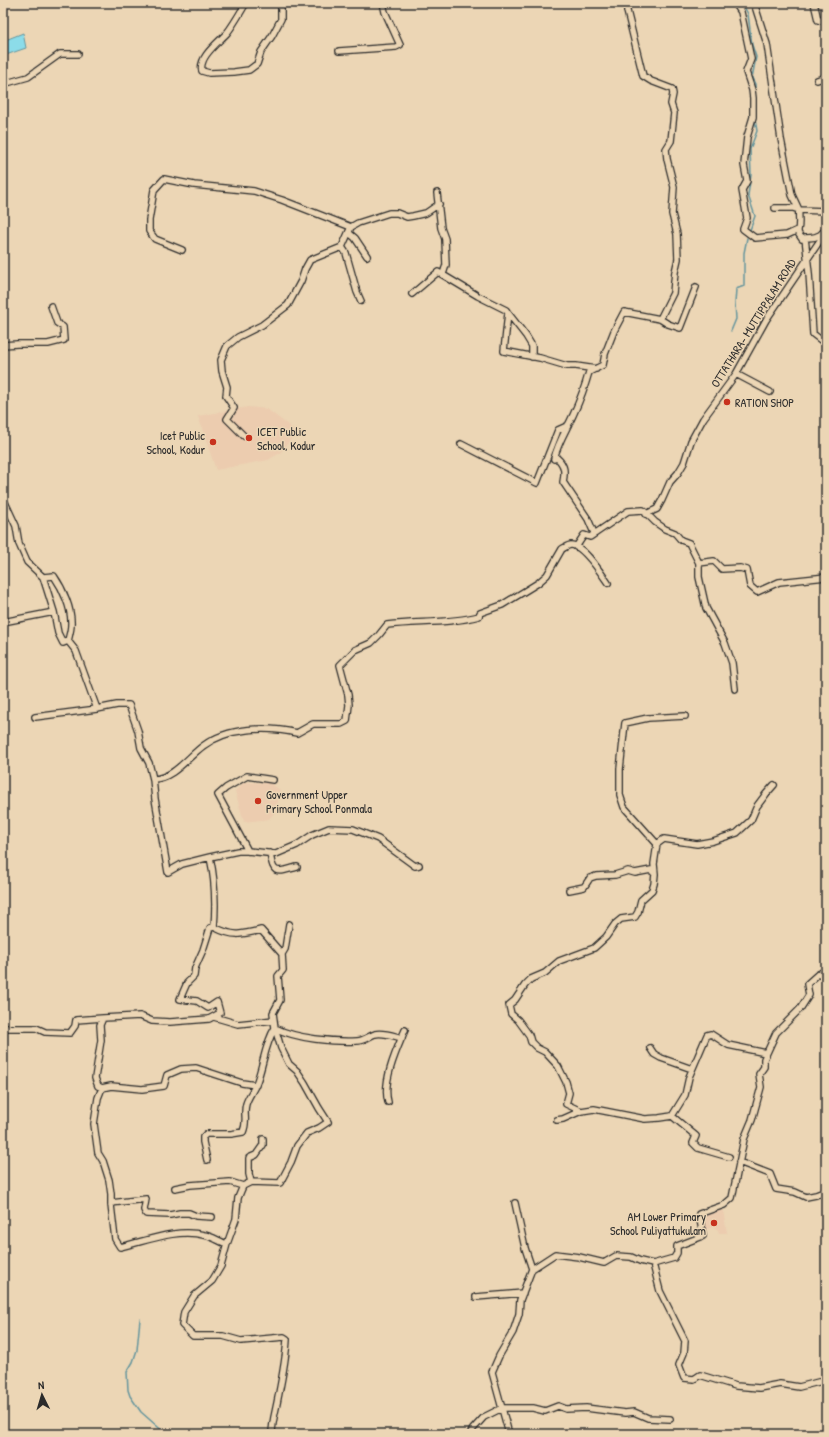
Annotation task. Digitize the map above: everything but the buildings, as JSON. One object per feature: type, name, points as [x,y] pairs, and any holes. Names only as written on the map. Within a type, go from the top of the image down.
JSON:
[{"type":"street","points":[[246,3],[228,32],[206,54],[201,68],[202,71],[249,70],[257,64],[261,52],[281,19],[281,3]]},
{"type":"street","points":[[339,51],[400,46],[385,12],[383,3]]},
{"type":"street","points":[[627,3],[627,12],[643,76],[651,81],[672,89],[673,94],[671,104],[674,113],[673,126],[670,141],[666,149],[674,187],[672,214],[677,234],[678,259],[673,293],[660,319]]},
{"type":"street","points":[[735,3],[742,12],[751,59],[746,72],[753,98],[753,117],[747,137],[744,165],[747,181],[742,190],[747,218],[742,230],[755,238],[787,235],[798,230]]},
{"type":"street","points":[[754,3],[767,44],[781,139],[792,195],[799,210],[800,219],[798,233],[802,239],[814,238],[820,234]]},
{"type":"street","points":[[814,3],[818,20],[826,21]]},
{"type":"street","points":[[3,84],[28,77],[60,54],[78,54]]},
{"type":"street","points":[[817,80],[826,77]]},
{"type":"street","points":[[182,250],[155,238],[148,231],[154,190],[164,179],[194,185],[254,191],[351,226]]},
{"type":"street","points":[[437,193],[441,228],[445,239],[446,265],[443,274]]},
{"type":"street","points":[[244,436],[227,419],[234,408],[226,396],[227,387],[222,371],[221,360],[227,346],[238,337],[262,325],[288,305],[310,260],[342,247],[351,226],[358,222],[389,213],[397,213],[407,217],[426,213],[439,204]]},
{"type":"street","points":[[775,208],[826,211]]},
{"type":"street","name":"OTTATHARA- MUTTIPPALAM ROAD","points":[[646,514],[657,509],[670,482],[684,463],[688,450],[703,419],[736,374],[766,320],[820,239],[820,234],[826,229]]},
{"type":"street","points":[[349,233],[355,238],[367,256]]},
{"type":"street","points":[[805,238],[808,257],[813,334],[826,344]]},
{"type":"street","points":[[342,247],[346,253],[361,301]]},
{"type":"street","points":[[412,294],[438,272],[443,274],[478,296],[503,308],[526,336],[532,346],[532,357]]},
{"type":"street","points":[[594,534],[588,519],[563,482],[565,472],[561,462],[557,458],[554,459],[556,451],[574,413],[588,372],[603,365],[605,354],[614,331],[624,312],[660,319],[668,324],[680,328],[696,287]]},
{"type":"street","points":[[3,345],[48,344],[64,340],[63,327],[57,323],[51,306]]},
{"type":"street","points":[[508,313],[504,352],[567,366],[596,369]]},
{"type":"street","points":[[736,374],[770,392]]},
{"type":"street","points":[[461,444],[537,483],[558,430],[567,426]]},
{"type":"street","points":[[3,498],[16,526],[19,544],[27,562],[43,577],[54,612],[58,633],[63,642],[68,641]]},
{"type":"street","points":[[576,547],[584,535],[590,537],[628,511],[643,510],[665,529],[675,533],[681,540],[689,543],[700,563],[699,577],[706,608],[725,643],[732,663],[735,689]]},
{"type":"street","points":[[153,779],[160,779],[169,774],[177,769],[203,746],[219,737],[235,731],[270,729],[285,730],[297,733],[313,724],[341,724],[347,721],[349,704],[348,695],[340,665],[355,650],[371,643],[387,625],[407,622],[439,623],[469,619],[479,616],[480,613],[502,605],[538,583],[547,575],[562,548],[570,545],[579,548],[589,558],[608,583]]},
{"type":"street","points":[[700,563],[714,561],[722,569],[740,568],[747,570],[750,586],[758,592],[779,582],[826,577]]},
{"type":"street","points":[[43,577],[54,576],[62,588],[67,601],[72,624],[68,641]]},
{"type":"street","points":[[3,622],[54,612]]},
{"type":"street","points":[[68,641],[76,651],[97,708]]},
{"type":"street","points":[[35,717],[117,705],[129,705],[138,731],[141,748],[149,763],[153,779],[155,799],[168,872],[182,864],[238,851],[276,854],[297,845],[312,835],[329,828],[353,830],[378,839],[414,866],[419,865]]},
{"type":"street","points":[[657,844],[624,807],[620,795],[620,769],[625,723],[648,718],[685,716]]},
{"type":"street","points":[[248,851],[218,795],[226,788],[248,776],[273,780]]},
{"type":"street","points":[[657,844],[664,840],[697,844],[713,842],[737,833],[751,820],[757,806],[774,786]]},
{"type":"street","points":[[584,1111],[566,1104],[569,1093],[566,1082],[558,1066],[545,1052],[537,1048],[531,1042],[529,1035],[518,1020],[511,1014],[509,1005],[515,1000],[524,985],[531,979],[545,973],[559,961],[594,948],[606,937],[615,924],[621,919],[635,917],[641,900],[652,890],[654,884],[654,864],[657,844]]},
{"type":"street","points":[[270,853],[272,867],[275,870],[280,871],[297,867]]},
{"type":"street","points":[[210,857],[214,877],[216,907],[214,927]]},
{"type":"street","points":[[569,890],[584,887],[590,878],[596,876],[615,875],[628,871],[635,873],[651,870],[655,874]]},
{"type":"street","points":[[272,1434],[273,1415],[278,1399],[284,1364],[286,1339],[284,1337],[241,1341],[223,1336],[193,1336],[182,1325],[184,1312],[194,1296],[212,1281],[221,1266],[236,1219],[238,1198],[243,1186],[251,1182],[280,1184],[297,1146],[307,1133],[328,1122],[297,1071],[289,1064],[281,1048],[275,1028],[274,1013],[280,1000],[278,976],[283,970],[282,954],[285,949],[289,924]]},
{"type":"street","points":[[214,927],[231,934],[250,933],[261,930],[282,954]]},
{"type":"street","points":[[3,1028],[36,1028],[45,1032],[70,1033],[75,1026],[76,1020],[140,1016],[152,1021],[162,1022],[209,1019],[220,1013],[217,1002],[208,1008],[197,1001],[180,999],[187,983],[194,976],[195,968],[210,928],[214,927]]},
{"type":"street","points":[[532,1269],[555,1254],[579,1257],[604,1263],[616,1256],[631,1256],[640,1261],[653,1264],[674,1258],[677,1253],[677,1246],[688,1241],[696,1240],[703,1236],[699,1214],[724,1205],[732,1198],[744,1139],[752,1120],[761,1087],[759,1074],[764,1067],[764,1059],[766,1054],[776,1033],[800,1009],[809,995],[807,984],[817,975],[826,970]]},
{"type":"street","points":[[214,1016],[238,1024],[274,1020]]},
{"type":"street","points":[[103,1018],[100,1026],[101,1040],[95,1078],[98,1086],[102,1088],[111,1086],[142,1089],[164,1086],[167,1075],[181,1069],[196,1068],[242,1083],[256,1085]]},
{"type":"street","points":[[275,1028],[301,1037],[341,1041],[360,1041],[376,1034],[386,1034],[402,1038]]},
{"type":"street","points":[[207,1160],[203,1136],[206,1134],[231,1134],[243,1132],[246,1125],[246,1105],[256,1085],[270,1036],[275,1028]]},
{"type":"street","points":[[388,1102],[388,1080],[397,1049],[405,1030]]},
{"type":"street","points":[[557,1120],[594,1109],[644,1118],[672,1116],[685,1096],[692,1069],[707,1035],[711,1034],[728,1045],[766,1054]]},
{"type":"street","points":[[650,1048],[654,1054],[661,1058],[692,1069]]},
{"type":"street","points":[[102,1088],[98,1098],[94,1124],[98,1153],[103,1161],[109,1180],[115,1239],[120,1247],[147,1239],[186,1233],[205,1235],[227,1244]]},
{"type":"street","points":[[672,1116],[696,1136],[693,1143],[698,1148],[728,1158]]},
{"type":"street","points":[[251,1182],[249,1174],[249,1158],[256,1155],[263,1144],[263,1138]]},
{"type":"street","points":[[739,1162],[770,1174],[776,1189],[795,1192],[806,1196],[816,1195],[826,1191]]},
{"type":"street","points":[[175,1188],[190,1185],[230,1182],[243,1186]]},
{"type":"street","points":[[111,1203],[146,1199],[144,1210],[146,1214],[189,1213],[196,1216],[212,1217]]},
{"type":"street","points":[[509,1434],[492,1372],[499,1356],[513,1332],[519,1314],[520,1300],[532,1269],[515,1203]]},
{"type":"street","points":[[653,1264],[660,1292],[685,1341],[684,1353],[679,1366],[684,1378],[694,1379],[700,1376],[736,1386],[759,1388],[780,1384],[798,1387],[826,1380]]},
{"type":"street","points":[[476,1297],[523,1293]]},
{"type":"street","points":[[470,1434],[484,1417],[502,1408],[533,1408],[544,1411],[558,1406],[566,1409],[586,1408],[625,1413],[634,1412],[648,1418],[670,1419]]},
{"type":"shaded area","name":"ICET Public School, Kodur","points":[[248,407],[267,409],[297,432],[280,453],[268,460],[216,470],[198,416]]},
{"type":"shaded area","name":"Government Upper Primary School Ponmala","points":[[244,782],[270,783],[280,790],[277,810],[269,819],[244,822],[235,791]]},
{"type":"shaded area","name":"AM Lower Primary School Puliyattukulam","points":[[723,1210],[727,1233],[719,1233],[714,1227],[704,1230],[702,1214]]},
{"type":"water","points":[[23,33],[26,48],[3,56],[3,41]]},
{"type":"waterway","points":[[742,3],[748,14],[752,45],[756,57],[752,78],[755,84],[755,101]]},
{"type":"waterway","points":[[750,230],[755,216],[748,195],[751,175],[750,149],[757,131],[755,119]]},
{"type":"waterway","points":[[731,331],[736,319],[736,289],[744,286],[744,253],[747,238]]},
{"type":"waterway","points":[[140,1319],[137,1350],[133,1362],[127,1372],[128,1390],[130,1396],[141,1412],[166,1434]]},
{"type":"place","name":"RATION SHOP","points":[[727,402]]},
{"type":"place","name":"ICET Public School, Kodur","points":[[249,438]]},
{"type":"place","name":"Icet Public School, Kodur","points":[[213,442]]},
{"type":"place","name":"Government Upper Primary School Ponmala","points":[[258,801]]},
{"type":"place","name":"AM Lower Primary School Puliyattukulam","points":[[714,1223]]}]
